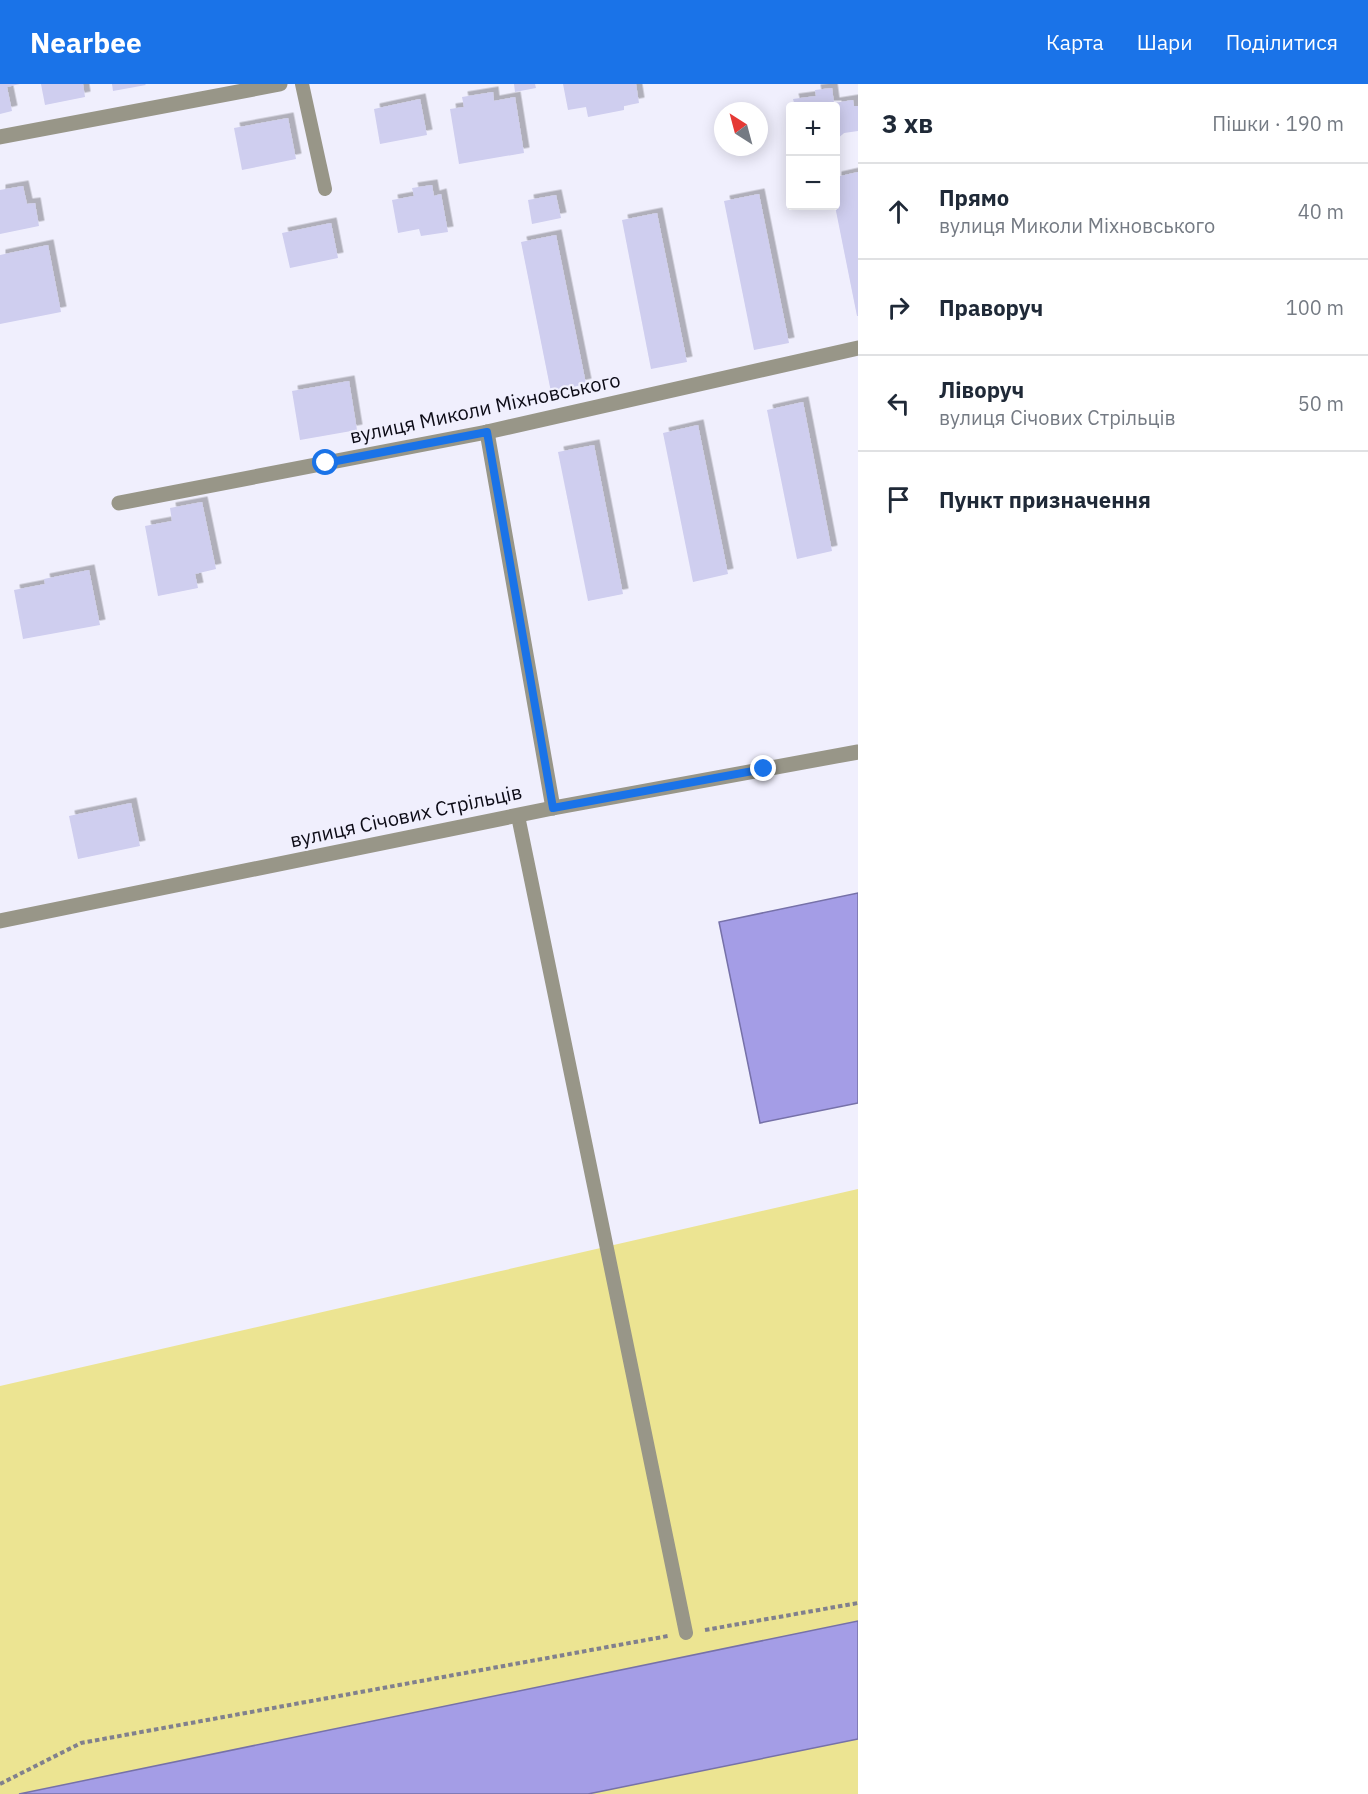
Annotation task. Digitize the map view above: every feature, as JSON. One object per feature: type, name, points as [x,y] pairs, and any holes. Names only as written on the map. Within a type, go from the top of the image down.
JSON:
[{"type":"street","points":[[0,137],[280,84]]},
{"type":"street","name":"вулиця Миколи Міхновського","points":[[119,503],[487,432],[858,348]]},
{"type":"street","points":[[487,432],[553,808]]},
{"type":"street","name":"вулиця Січових Стрільців","points":[[0,921],[553,808],[858,752]]},
{"type":"lane","points":[[302,84],[325,189]]},
{"type":"lane","points":[[518,816],[686,1633]]},
{"type":"path","points":[[0,1784],[81,1743],[387,1686],[858,1603]]},
{"type":"shaded area","points":[[858,893],[858,1103],[760,1123],[719,922]]},
{"type":"shaded area","points":[[858,1189],[858,1794],[0,1794],[0,1386]]},
{"type":"shaded area","points":[[858,1621],[858,1739],[588,1794],[19,1794]]},
{"type":"building","points":[[0,84],[20,84],[7,87],[12,111],[0,114]]},
{"type":"building","points":[[41,84],[83,84],[85,97],[45,105]]},
{"type":"building","points":[[112,84],[145,84],[146,85],[113,91]]},
{"type":"building","points":[[514,84],[535,84],[536,88],[515,92]]},
{"type":"building","points":[[563,84],[636,84],[639,103],[624,106],[624,110],[588,117],[586,107],[568,110]]},
{"type":"building","points":[[832,88],[834,102],[794,102],[793,99],[816,96],[815,90]]},
{"type":"building","points":[[493,92],[494,101],[515,97],[524,153],[459,164],[450,109],[464,107],[462,97]]},
{"type":"building","points":[[420,99],[427,135],[380,144],[374,109]]},
{"type":"building","points":[[853,100],[854,106],[858,106],[858,131],[844,133],[840,136],[840,102]]},
{"type":"building","points":[[288,118],[296,159],[242,170],[234,128]]},
{"type":"building","points":[[858,172],[858,316],[836,210],[840,210],[840,176]]},
{"type":"building","points":[[432,185],[434,196],[441,194],[448,232],[421,236],[419,229],[398,233],[392,200],[414,196],[412,188]]},
{"type":"building","points":[[23,186],[27,204],[35,203],[39,226],[0,234],[0,190]]},
{"type":"building","points":[[759,194],[789,343],[754,350],[724,201]]},
{"type":"building","points":[[556,195],[561,218],[532,224],[528,200]]},
{"type":"building","points":[[657,213],[687,362],[651,369],[622,220]]},
{"type":"building","points":[[331,223],[338,258],[290,268],[282,233]]},
{"type":"building","points":[[556,235],[586,384],[551,392],[521,242]]},
{"type":"building","points":[[48,245],[61,312],[0,324],[0,255]]},
{"type":"building","points":[[349,381],[357,430],[300,440],[292,391]]},
{"type":"building","points":[[803,402],[832,551],[797,559],[767,410]]},
{"type":"building","points":[[698,425],[728,574],[693,582],[663,433]]},
{"type":"building","points":[[594,445],[623,594],[588,601],[558,452]]},
{"type":"building","points":[[202,502],[216,569],[195,574],[198,588],[158,596],[145,526],[172,521],[170,508]]},
{"type":"building","points":[[89,570],[100,625],[23,639],[14,590],[45,584],[44,579]]},
{"type":"building","points":[[131,803],[140,846],[78,859],[69,816]]},
{"type":"route","points":[[326,463],[487,432],[553,808],[764,769]]}]
